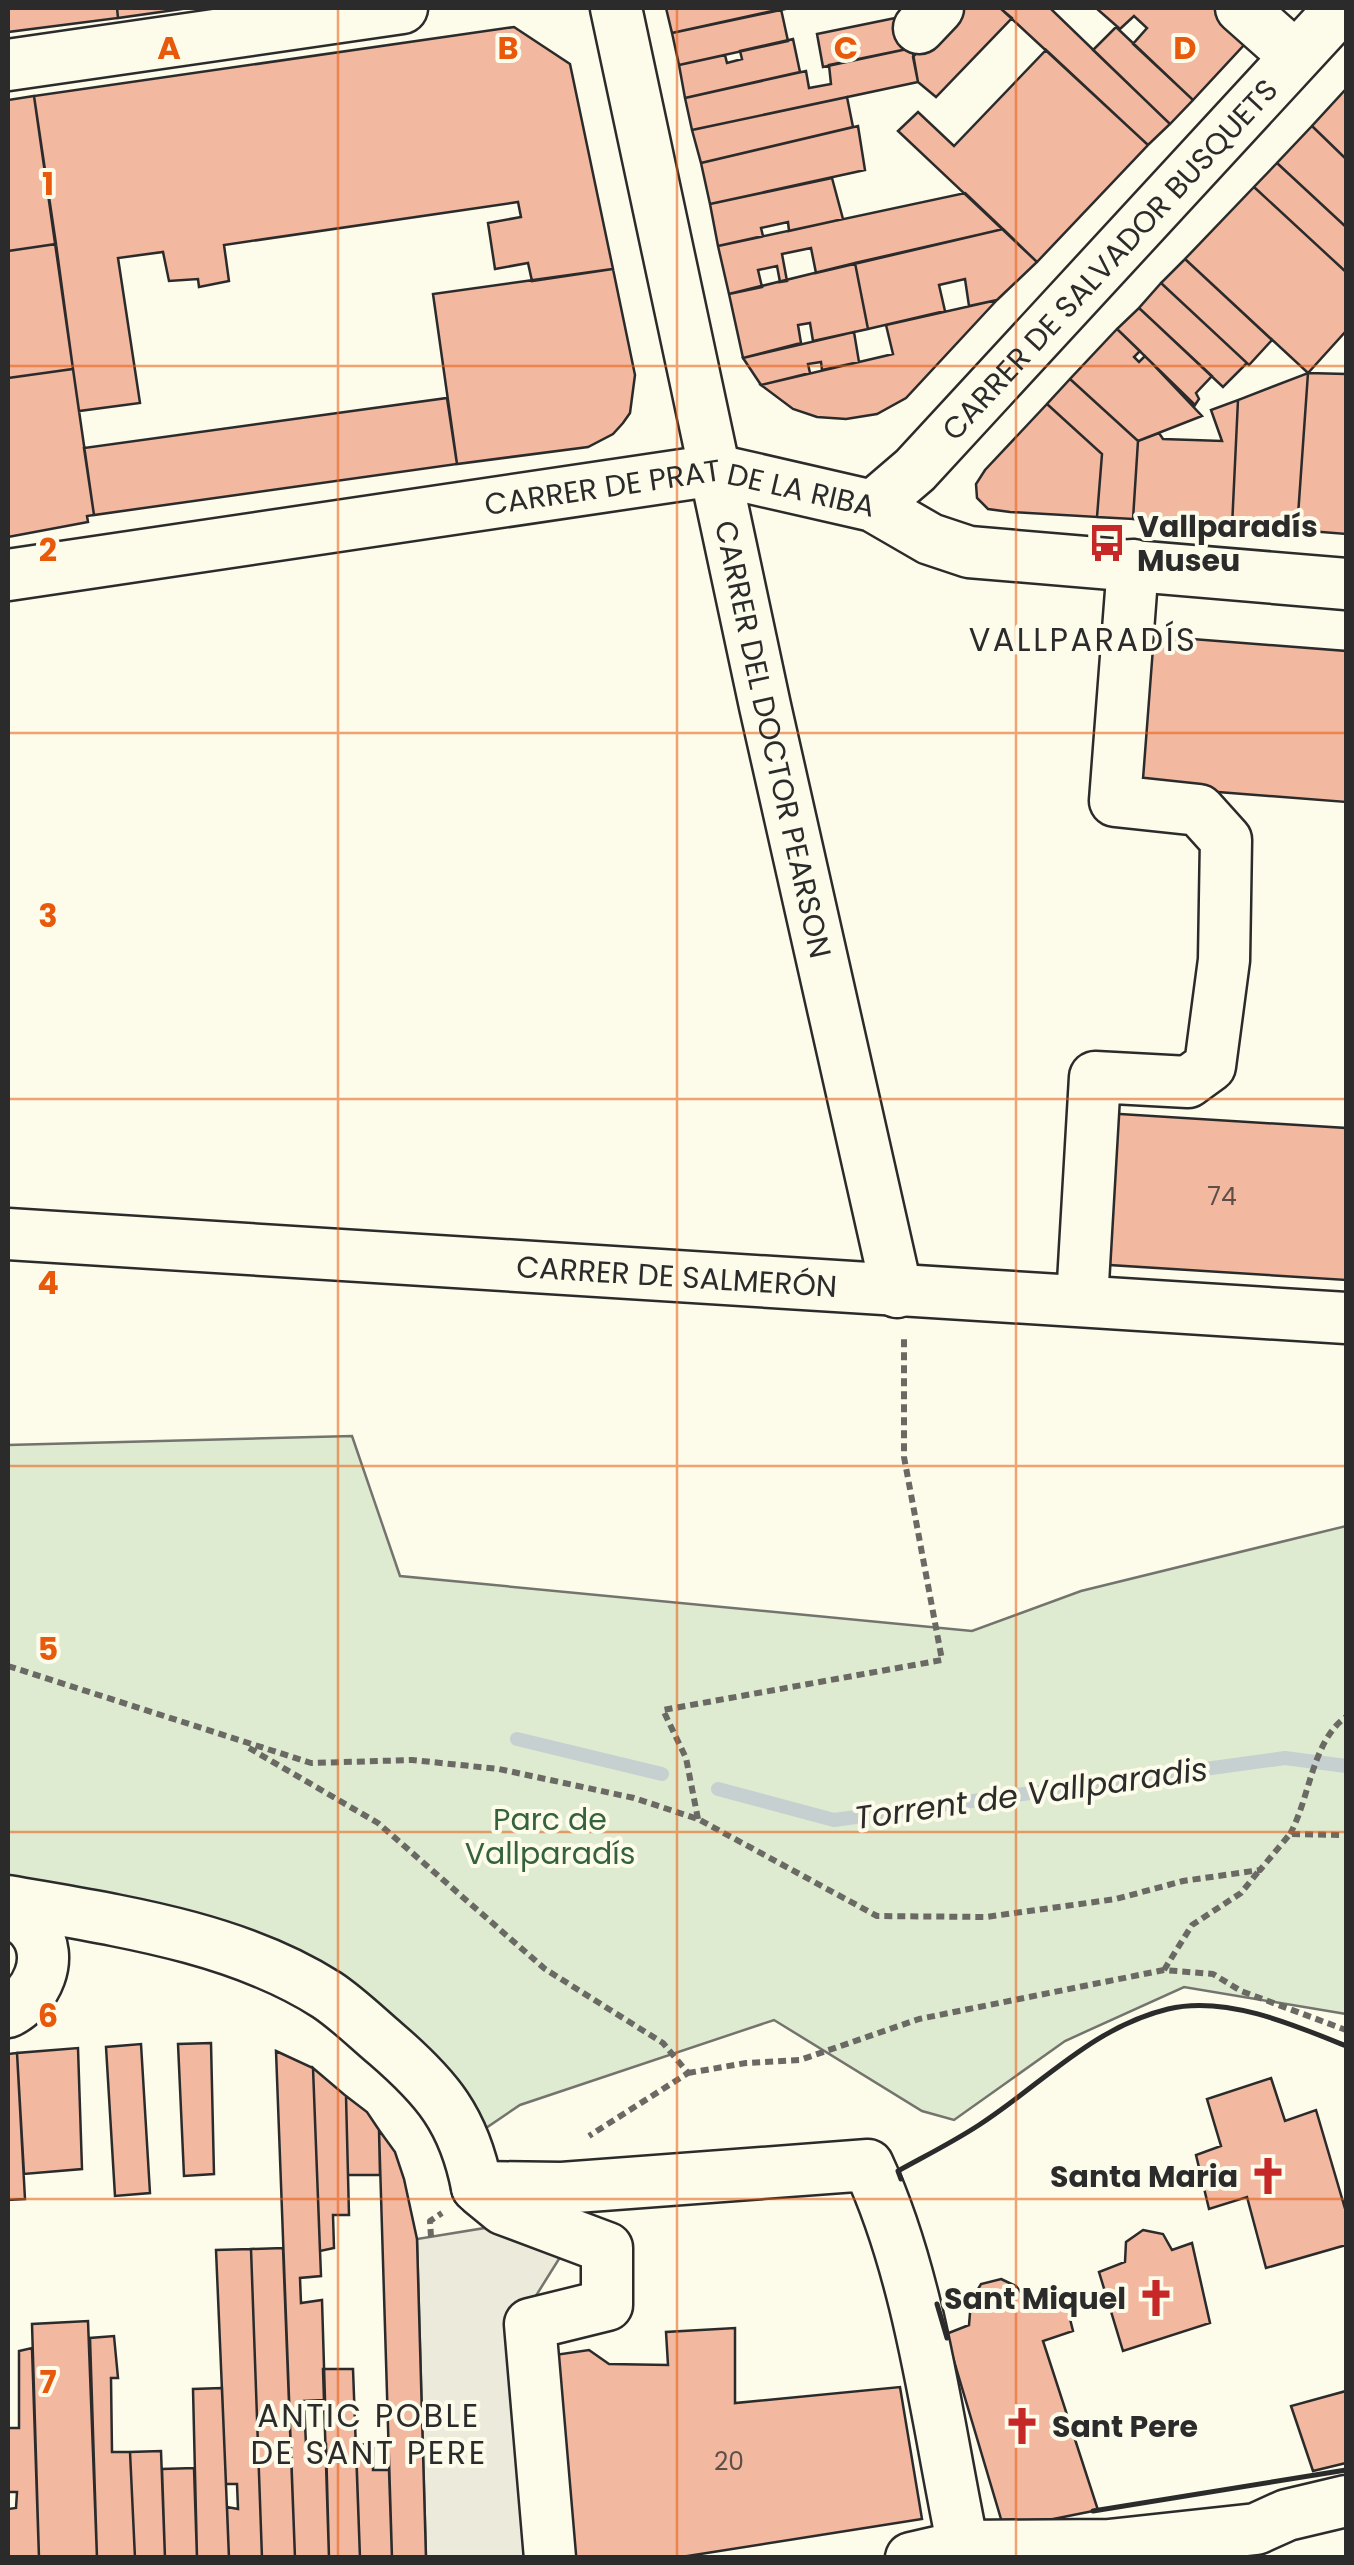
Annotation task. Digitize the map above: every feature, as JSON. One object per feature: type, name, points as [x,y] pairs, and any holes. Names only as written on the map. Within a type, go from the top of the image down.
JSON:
[{"type":"street","points":[[8,66],[402,8]]},
{"type":"street","name":"CARRER DEL DOCTOR PEARSON","points":[[616,8],[901,1306]]},
{"type":"street","points":[[1241,8],[1295,56]]},
{"type":"street","name":"CARRER DE SALVADOR BUSQUETS","points":[[873,506],[915,470],[1341,8]]},
{"type":"street","name":"CARRER DE PRAT DE LA RIBA","points":[[8,575],[716,470],[873,506],[930,539],[969,552],[1346,584]]},
{"type":"street","points":[[1082,1300],[1095,1077],[1188,1082],[1210,1066],[1224,960],[1226,840],[1199,810],[1115,801],[1133,564]]},
{"type":"street","name":"CARRER DE SALMERÓN","points":[[8,1234],[901,1306],[1082,1300],[1346,1318]]},
{"type":"street","points":[[8,1904],[34,1930],[44,1954],[31,1996],[8,2012]]},
{"type":"street","points":[[8,1904],[194,1940],[267,1963],[329,1996],[432,2083],[468,2144],[477,2188],[503,2209],[607,2248],[607,2305],[530,2324],[550,2558]]},
{"type":"street","points":[[477,2188],[562,2188],[868,2165],[885,2201],[906,2274],[963,2546]]},
{"type":"street","points":[[911,2558],[963,2546],[1110,2551],[1254,2543],[1287,2516],[1346,2501]]},
{"type":"path","points":[[698,1819],[686,1758],[663,1710],[942,1660],[904,1458],[901,1306]]},
{"type":"path","points":[[8,1666],[311,1763],[412,1760],[499,1769],[634,1798],[698,1819],[877,1916],[986,1917],[1116,1900],[1183,1881],[1260,1870]]},
{"type":"path","points":[[1164,1970],[1192,1925],[1241,1893],[1290,1834],[1304,1810],[1315,1768],[1330,1734],[1346,1716]]},
{"type":"path","points":[[239,1742],[378,1823],[545,1969],[663,2043],[688,2073]]},
{"type":"path","points":[[1290,1834],[1346,1835]]},
{"type":"path","points":[[583,2138],[688,2073],[746,2063],[800,2060],[919,2019],[1164,1970],[1213,1974],[1241,1991],[1346,2030]]},
{"type":"path","points":[[432,2237],[430,2221],[477,2188]]},
{"type":"green space","name":"Parc de Vallparadís","points":[[352,1436],[400,1576],[972,1631],[1081,1591],[1346,1526],[1346,2014],[1184,1987],[1065,2041],[954,2120],[922,2111],[774,2020],[520,2105],[483,2130],[405,2035],[8,1881],[8,1445]]},
{"type":"shaded area","points":[[589,2211],[522,2318],[542,2557],[426,2557],[417,2239]]},
{"type":"building","points":[[8,8],[117,8],[118,18],[8,32]]},
{"type":"building","points":[[117,8],[189,8],[118,18]]},
{"type":"building","points":[[666,8],[790,8],[672,33]]},
{"type":"building","points":[[960,8],[1000,8],[1012,18],[936,97],[918,82],[913,57]]},
{"type":"building","points":[[1000,8],[1050,8],[1170,124],[1148,145]]},
{"type":"building","points":[[1096,8],[1228,8],[1256,32],[1193,100],[1133,44],[1147,28],[1134,16],[1120,29]]},
{"type":"building","points":[[781,9],[788,41],[679,65],[672,33]]},
{"type":"building","points":[[905,16],[912,48],[823,67],[817,34]]},
{"type":"building","points":[[514,27],[570,64],[613,269],[532,281],[528,263],[495,269],[488,223],[521,217],[518,202],[224,245],[229,281],[199,287],[198,279],[169,281],[163,252],[118,258],[140,403],[79,411],[34,96]]},
{"type":"building","points":[[1116,27],[1193,100],[1170,124],[1093,50]]},
{"type":"building","points":[[793,39],[800,72],[685,98],[679,65],[725,55],[727,63],[742,59],[740,51]]},
{"type":"building","points":[[912,48],[918,82],[692,130],[685,98],[806,71],[809,88],[831,84],[829,65]]},
{"type":"building","points":[[1046,50],[1148,145],[1037,262],[898,131],[918,112],[954,146]]},
{"type":"building","points":[[1346,89],[1346,159],[1312,126]]},
{"type":"building","points":[[34,96],[56,244],[8,251],[8,100]]},
{"type":"building","points":[[847,97],[853,127],[701,163],[692,130]]},
{"type":"building","points":[[858,126],[865,170],[710,204],[701,163]]},
{"type":"building","points":[[1312,126],[1346,159],[1346,227],[1277,163]]},
{"type":"building","points":[[1277,163],[1346,227],[1346,272],[1254,187]]},
{"type":"building","points":[[832,178],[843,219],[789,231],[788,222],[761,228],[763,236],[718,246],[710,204]]},
{"type":"building","points":[[1254,187],[1346,272],[1346,331],[1308,373],[1185,259]]},
{"type":"building","points":[[965,193],[1003,229],[816,273],[811,248],[782,254],[787,281],[780,282],[777,266],[758,270],[762,287],[729,294],[718,246]]},
{"type":"building","points":[[1003,229],[1037,262],[997,300],[969,306],[965,279],[939,285],[945,311],[868,329],[855,263]]},
{"type":"building","points":[[56,244],[73,369],[8,378],[8,251]]},
{"type":"building","points":[[1185,259],[1272,340],[1249,365],[1161,283]]},
{"type":"building","points":[[855,263],[868,329],[813,341],[810,323],[798,325],[801,343],[743,358],[729,294]]},
{"type":"building","points":[[613,269],[635,375],[630,413],[623,423],[613,434],[588,447],[457,464],[433,294]]},
{"type":"building","points":[[1161,283],[1247,363],[1223,387],[1139,308]]},
{"type":"building","points":[[997,300],[906,398],[877,414],[846,419],[817,417],[793,409],[761,385],[893,354],[886,325]]},
{"type":"building","points":[[1139,308],[1212,376],[1196,393],[1199,399],[1195,405],[1117,329]]},
{"type":"building","points":[[1117,329],[1140,351],[1134,357],[1139,362],[1145,356],[1202,416],[1138,441],[1070,379]]},
{"type":"building","points":[[854,332],[859,362],[822,370],[821,362],[808,364],[810,373],[761,385],[743,358]]},
{"type":"building","points":[[73,369],[94,515],[87,516],[88,522],[8,537],[8,378]]},
{"type":"building","points":[[1308,373],[1346,374],[1346,534],[1297,530]]},
{"type":"building","points":[[1308,373],[1297,530],[1232,527],[1238,400]]},
{"type":"building","points":[[1070,379],[1138,441],[1133,519],[1097,517],[1102,454],[1047,404]]},
{"type":"building","points":[[447,398],[457,464],[94,515],[84,448]]},
{"type":"building","points":[[1238,400],[1232,527],[1133,519],[1138,441],[1159,433],[1163,439],[1222,441],[1211,410]]},
{"type":"building","points":[[1047,404],[1102,454],[1097,517],[988,509],[977,498],[976,484],[985,470]]},
{"type":"building","points":[[1141,635],[1346,651],[1346,802],[1129,785]]},
{"type":"building","points":[[1104,1113],[1346,1128],[1346,1280],[1094,1264]]},
{"type":"building","points":[[211,2043],[214,2174],[184,2176],[178,2044]]},
{"type":"building","points":[[141,2044],[150,2193],[115,2196],[106,2047]]},
{"type":"building","points":[[78,2048],[82,2169],[24,2174],[17,2053]]},
{"type":"building","points":[[276,2051],[313,2068],[321,2276],[300,2278],[301,2303],[322,2300],[325,2400],[304,2401],[306,2445],[326,2444],[329,2558],[295,2558]]},
{"type":"building","points":[[17,2053],[25,2199],[8,2200],[8,2054]]},
{"type":"building","points":[[313,2068],[346,2096],[349,2215],[333,2215],[334,2248],[320,2251]]},
{"type":"building","name":"Santa Maria","points":[[1271,2078],[1285,2121],[1316,2110],[1346,2212],[1346,2245],[1266,2268],[1247,2197],[1209,2209],[1196,2155],[1221,2146],[1207,2099]]},
{"type":"building","points":[[346,2096],[367,2112],[379,2130],[380,2175],[348,2175]]},
{"type":"building","points":[[379,2130],[395,2152],[417,2239],[426,2558],[392,2558]]},
{"type":"building","name":"Sant Miquel","points":[[1143,2230],[1163,2234],[1172,2250],[1192,2243],[1210,2323],[1123,2351],[1099,2272],[1125,2262],[1126,2242]]},
{"type":"building","points":[[283,2248],[295,2558],[262,2558],[251,2249]]},
{"type":"building","points":[[251,2249],[262,2558],[229,2558],[227,2507],[238,2509],[237,2484],[226,2484],[216,2250]]},
{"type":"building","name":"Sant Pere","points":[[1001,2279],[1016,2286],[1028,2302],[1064,2295],[1073,2331],[1043,2341],[1098,2510],[1004,2529],[946,2334],[969,2325],[971,2301],[981,2284]]},
{"type":"building","points":[[88,2321],[97,2558],[39,2558],[32,2324]]},
{"type":"building","points":[[735,2328],[735,2403],[900,2387],[922,2519],[675,2558],[559,2558],[534,2358],[589,2350],[609,2364],[668,2365],[666,2332]]},
{"type":"building","points":[[114,2336],[118,2378],[111,2378],[112,2452],[130,2452],[135,2558],[97,2558],[90,2338]]},
{"type":"building","points":[[32,2348],[39,2558],[8,2558],[8,2509],[16,2508],[17,2492],[8,2492],[8,2428],[19,2428],[19,2351]]},
{"type":"building","points":[[323,2369],[353,2369],[360,2558],[329,2558]]},
{"type":"building","points":[[222,2388],[229,2558],[197,2558],[193,2389]]},
{"type":"building","points":[[1346,2391],[1346,2463],[1313,2471],[1291,2406]]},
{"type":"building","points":[[374,2442],[373,2470],[389,2470],[392,2558],[360,2558],[356,2446]]},
{"type":"building","points":[[161,2451],[165,2558],[135,2558],[130,2452]]},
{"type":"building","points":[[194,2468],[197,2558],[165,2558],[162,2469]]},
{"type":"waterway","name":"Torrent de Vallparadis","points":[[517,1739],[662,1774]]},
{"type":"waterway","name":"Torrent de Vallparadis","points":[[718,1789],[834,1820],[1285,1758],[1346,1766]]},
{"type":"wall","points":[[901,2179],[898,2171],[979,2125],[1092,2043],[1168,2009],[1236,2009],[1282,2021],[1346,2046]]},
{"type":"wall","points":[[937,2304],[947,2338]]},
{"type":"wall","points":[[1093,2511],[1346,2470]]},
{"type":"place","name":"Vallparadís Museu","points":[[1107,543]]},
{"type":"place","name":"Santa Maria","points":[[1268,2176]]},
{"type":"place","name":"Sant Miquel","points":[[1156,2298]]},
{"type":"place","name":"Sant Pere","points":[[1022,2426]]},
{"type":"district","name":"VALLPARADÍS","points":[[1083,639]]},
{"type":"district","name":"ANTIC POBLE DE SANT PERE","points":[[369,2434]]}]
